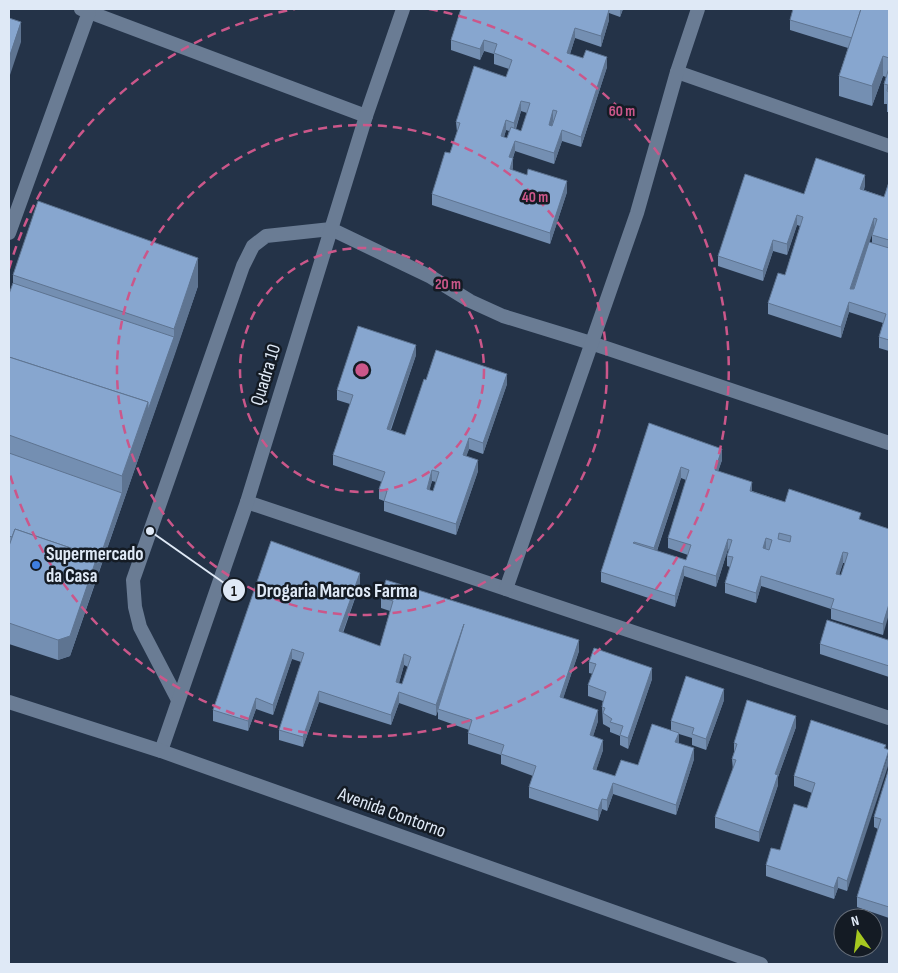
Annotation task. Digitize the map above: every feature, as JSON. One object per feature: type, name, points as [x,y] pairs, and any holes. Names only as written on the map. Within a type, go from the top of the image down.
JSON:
[{"type":"street","name":"Quadra 10","points":[[161,751],[247,502],[366,116],[403,9]]},
{"type":"street","points":[[506,589],[637,213],[677,72],[698,9]]},
{"type":"street","points":[[9,233],[85,10],[366,116]]},
{"type":"street","points":[[677,72],[889,146]]},
{"type":"street","points":[[178,700],[140,627],[135,607],[133,580],[243,266],[253,246],[266,236],[331,229],[431,277],[470,301],[503,316],[591,343],[889,443]]},
{"type":"street","points":[[247,502],[889,718]]},
{"type":"street","name":"Avenida Contorno","points":[[9,702],[161,751],[761,964]]},
{"type":"building","points":[[461,9],[609,10],[601,36],[575,28],[567,53],[583,58],[586,50],[607,57],[581,137],[562,130],[554,153],[515,141],[509,157],[513,158],[510,169],[527,175],[528,169],[567,181],[550,233],[432,194],[445,152],[450,153],[460,123],[456,122],[474,66],[506,77],[512,60],[494,53],[497,44],[484,40],[480,49],[451,40]],"holes":[[[521,101],[530,103],[521,131],[511,127],[507,138],[501,136],[506,120],[514,123]],[[553,110],[557,111],[552,126],[549,125]]]},
{"type":"building","points":[[793,9],[861,9],[852,38],[790,20]]},
{"type":"building","points":[[861,9],[889,9],[889,58],[883,56],[872,86],[839,76]]},
{"type":"building","points":[[9,18],[21,22],[9,58]]},
{"type":"building","points":[[889,68],[889,92],[887,91],[888,85],[884,84]]},
{"type":"building","points":[[816,158],[865,175],[860,189],[884,197],[889,182],[889,240],[872,235],[877,219],[874,218],[850,289],[854,289],[869,242],[889,248],[889,340],[879,337],[886,314],[849,302],[841,327],[768,303],[778,273],[785,275],[803,217],[797,215],[787,244],[773,240],[763,271],[718,256],[745,174],[804,194]]},
{"type":"building","points":[[38,201],[198,258],[174,329],[13,275]]},
{"type":"building","points":[[13,283],[174,337],[148,410],[148,402],[9,357],[9,294]]},
{"type":"building","points":[[358,326],[416,345],[387,429],[405,435],[436,350],[507,374],[483,443],[469,438],[463,455],[478,460],[456,524],[384,501],[387,491],[379,489],[385,472],[333,455],[353,395],[337,390]],"holes":[[[432,470],[439,472],[433,491],[427,489]]]},
{"type":"building","points":[[9,357],[148,402],[122,476],[9,435]]},
{"type":"building","points":[[649,423],[722,449],[715,470],[752,482],[750,491],[785,502],[789,489],[861,513],[859,519],[889,529],[889,604],[883,624],[831,608],[834,599],[761,576],[756,593],[725,583],[733,557],[727,556],[732,540],[728,539],[716,576],[684,566],[675,596],[601,572]],"holes":[[[681,467],[689,470],[668,538],[691,545],[686,560],[633,543],[654,548]],[[779,533],[791,536],[790,542],[778,539]],[[766,538],[772,540],[769,550],[763,548]],[[843,552],[848,553],[841,575],[836,574]]]},
{"type":"building","points":[[9,453],[122,493],[97,566],[97,557],[15,529],[12,537],[9,536]]},
{"type":"building","points":[[15,529],[97,557],[70,636],[58,640],[9,623],[9,546]]},
{"type":"building","points":[[271,541],[360,573],[339,631],[380,646],[393,601],[381,597],[386,580],[579,640],[560,697],[598,710],[590,735],[603,740],[593,769],[615,776],[621,760],[638,765],[652,724],[679,733],[675,742],[694,748],[676,805],[613,783],[607,800],[602,799],[598,810],[529,787],[536,766],[501,754],[504,745],[468,733],[472,720],[438,709],[464,624],[436,705],[399,692],[391,715],[319,691],[303,737],[279,730],[304,653],[292,649],[273,705],[256,698],[248,721],[213,710]],"holes":[[[404,654],[411,657],[402,684],[396,682]]]},
{"type":"building","points":[[827,620],[888,640],[889,636],[889,666],[820,644]]},
{"type":"building","points":[[594,648],[652,668],[628,738],[620,735],[623,726],[610,722],[612,719],[603,713],[605,708],[602,707],[606,692],[588,685],[596,664],[589,662]]},
{"type":"building","points":[[686,676],[724,689],[706,739],[692,734],[694,728],[671,721]]},
{"type":"building","points":[[747,700],[796,716],[775,774],[778,775],[759,832],[715,817],[736,760],[732,759],[737,744],[734,743]]},
{"type":"building","points":[[811,720],[886,745],[884,748],[889,750],[847,881],[838,877],[834,888],[766,865],[771,848],[780,850],[794,804],[807,808],[815,783],[794,776]]},
{"type":"building","points":[[889,768],[889,907],[857,897],[881,819],[874,817]]},
{"type":"place","name":"Drogaria Marcos Farma","points":[[150,531]]},
{"type":"place","name":"Supermercado da Casa","points":[[36,565]]}]
